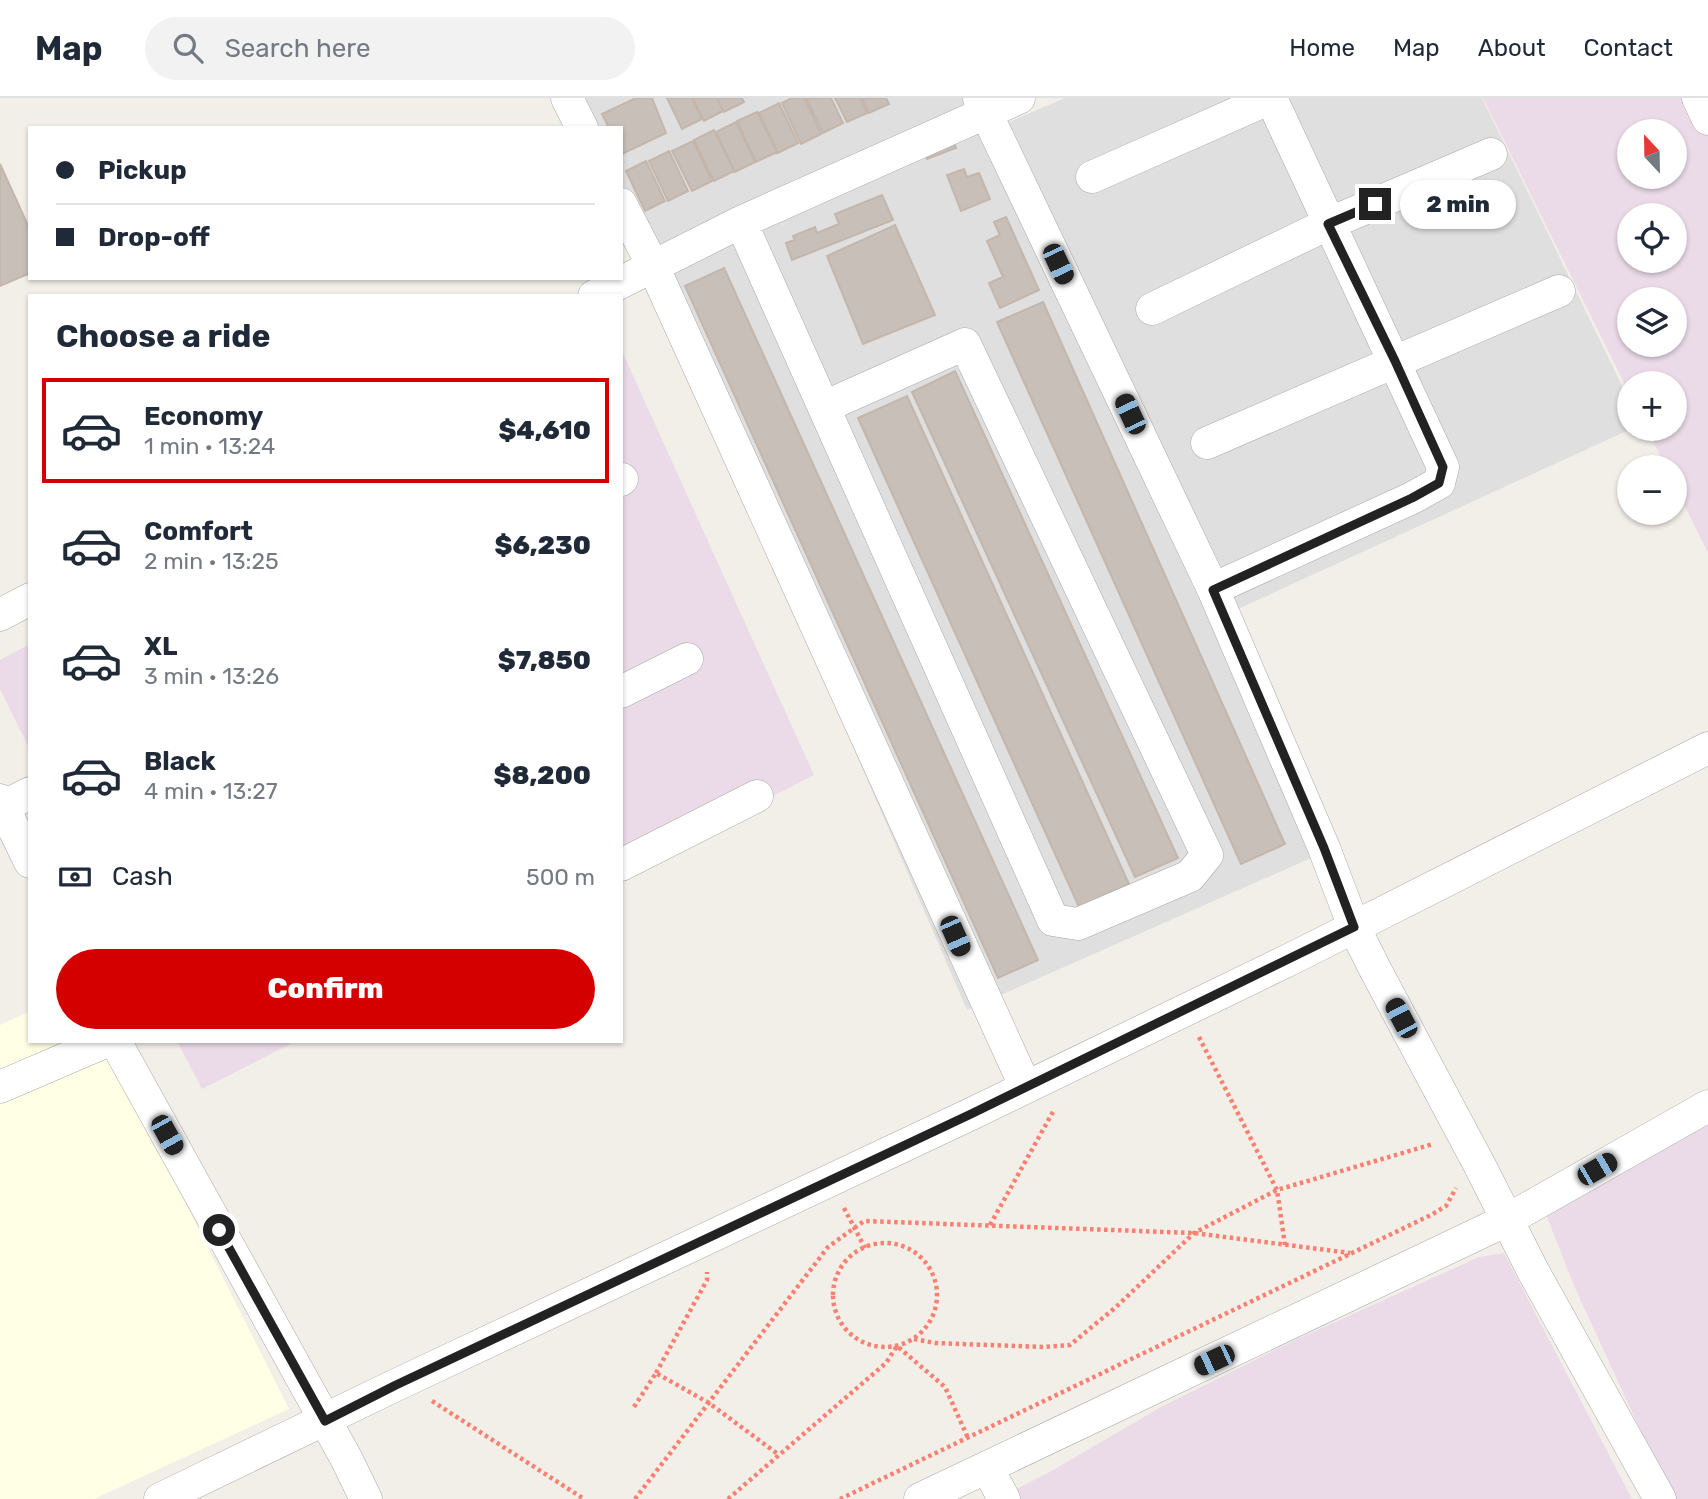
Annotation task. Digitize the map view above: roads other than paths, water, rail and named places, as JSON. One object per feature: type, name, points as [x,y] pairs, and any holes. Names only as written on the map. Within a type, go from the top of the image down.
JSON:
[{"type":"street","points":[[566,98],[581,126]]},
{"type":"street","points":[[597,294],[983,106],[1019,98]]},
{"type":"street","points":[[1092,177],[1270,98],[1443,467],[1439,483],[1412,498],[1213,590]]},
{"type":"street","points":[[1698,98],[1708,119]]},
{"type":"street","points":[[983,106],[1213,590],[1324,848],[1354,927],[1533,1271],[1660,1499]]},
{"type":"street","points":[[1152,309],[1328,224],[1491,154]]},
{"type":"street","points":[[623,208],[653,266],[1025,1086]]},
{"type":"street","points":[[741,222],[1053,920],[1078,924],[1190,876],[1207,855],[965,344],[824,407]]},
{"type":"street","points":[[1207,443],[1559,291]]},
{"type":"street","points":[[0,615],[28,600]]},
{"type":"street","points":[[623,691],[687,659]]},
{"type":"street","points":[[160,1499],[971,1114],[1354,927],[1708,748]]},
{"type":"street","points":[[623,864],[757,796]]},
{"type":"street","points":[[11,800],[28,855]]},
{"type":"street","points":[[0,1087],[102,1043]]},
{"type":"street","points":[[116,1043],[366,1499]]},
{"type":"street","points":[[920,1499],[1507,1220],[1708,1106]]},
{"type":"street","points":[[987,1467],[1004,1499]]}]
